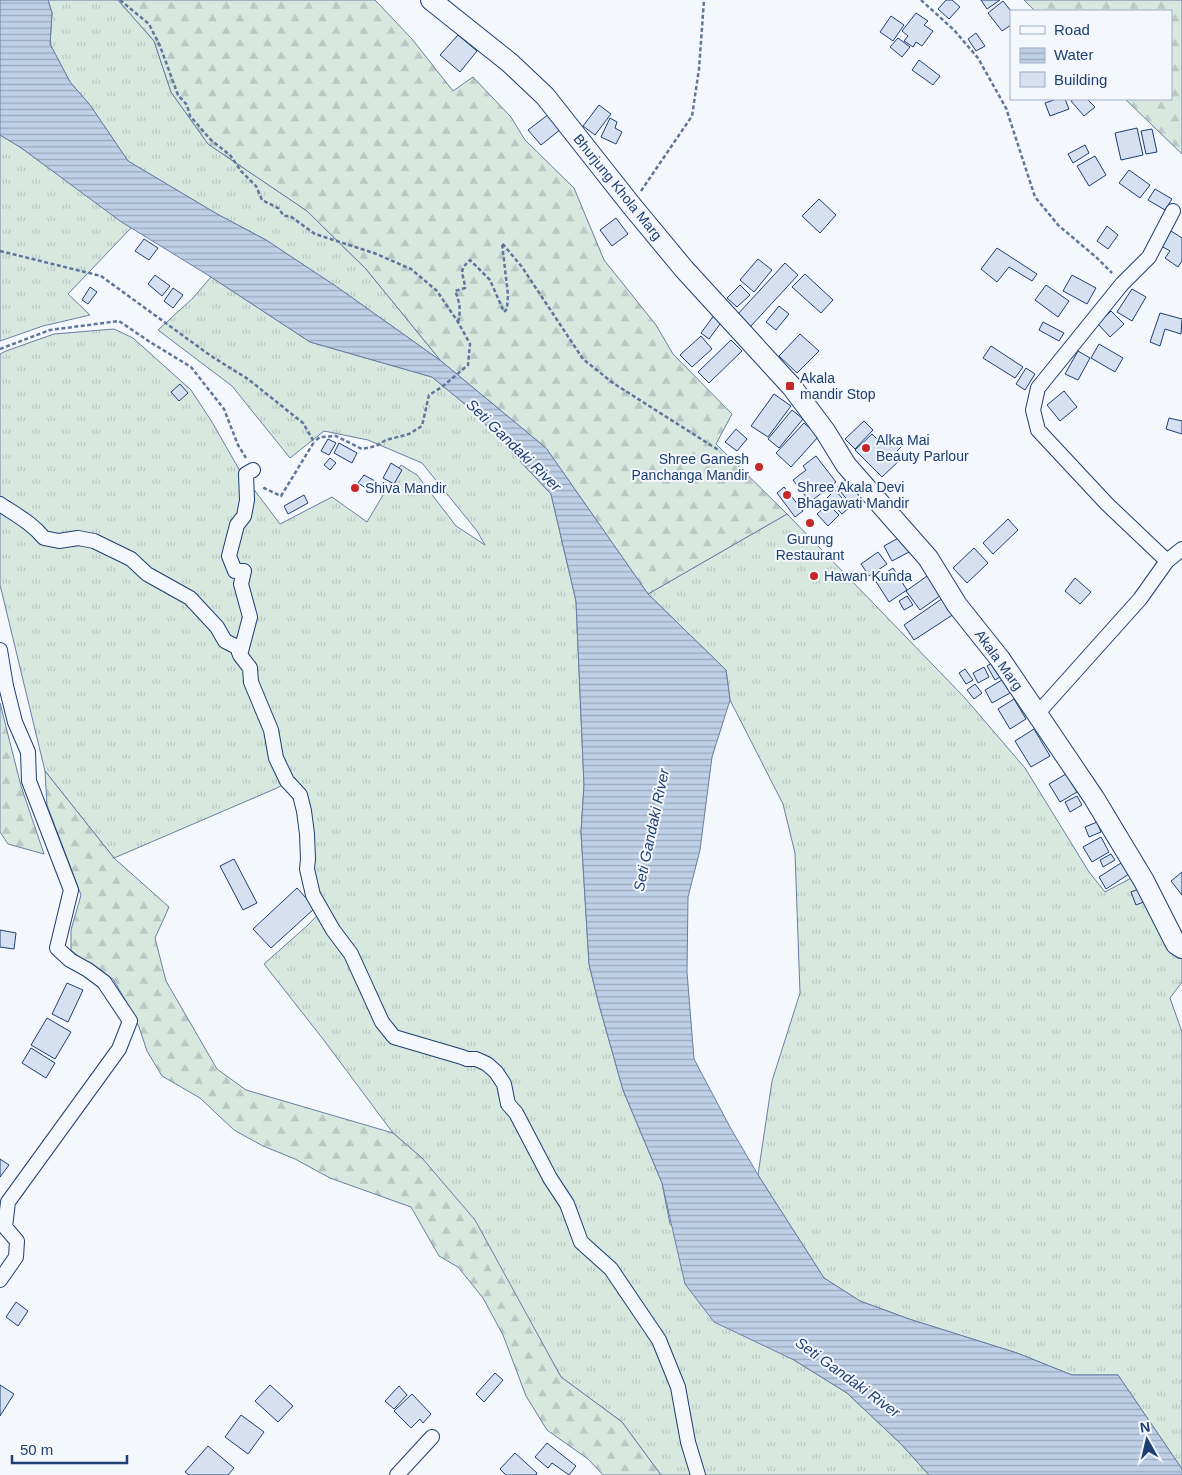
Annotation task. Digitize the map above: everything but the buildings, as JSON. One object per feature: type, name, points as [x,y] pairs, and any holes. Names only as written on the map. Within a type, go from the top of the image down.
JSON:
[{"type":"main road","name":"Bhurjung Khola Marg","points":[[431,0],[546,96],[631,205],[684,268],[792,387]]},
{"type":"main road","name":"Akala Marg","points":[[792,387],[825,431],[846,465],[928,558],[958,605],[1000,659],[1099,806],[1144,881],[1176,944],[1182,948]]},
{"type":"street","points":[[1167,562],[1107,504],[1038,430],[1033,410],[1038,388],[1122,284],[1149,257],[1173,211]]},
{"type":"street","points":[[240,655],[250,618],[241,584],[244,571],[235,571],[229,556],[237,525],[244,516],[247,500],[246,474],[253,470]]},
{"type":"street","points":[[0,504],[36,528],[44,538],[59,541],[78,538],[94,541],[131,559],[146,574],[190,598],[217,627],[225,641],[237,647],[240,655],[250,668],[251,682],[271,730],[276,758],[288,780],[300,795],[307,834],[307,869],[313,896],[351,954],[382,1022],[394,1038],[462,1056],[466,1060],[476,1059],[487,1064],[496,1072],[504,1084],[508,1104],[516,1112],[550,1178],[567,1204],[582,1242],[611,1269],[660,1340],[678,1387],[688,1442],[698,1475]]},
{"type":"street","points":[[1037,714],[1140,599],[1167,562],[1182,549]]},
{"type":"street","points":[[0,650],[15,722],[28,752],[29,781],[72,890],[57,948],[70,960],[104,982],[130,1021],[119,1049],[8,1202],[5,1227],[17,1241],[16,1257],[0,1280]]},
{"type":"street","points":[[397,1475],[432,1438]]},
{"type":"path","points":[[0,349],[50,330],[119,321],[190,367],[224,409],[238,445],[264,488],[281,496],[314,442],[320,437],[336,436],[362,449],[410,434],[422,426],[429,395],[442,387],[468,365],[470,344],[458,322],[437,291],[410,269],[374,253],[315,234],[290,216],[284,216],[278,208],[262,200],[256,186],[241,171],[230,155],[211,140],[190,116],[187,105],[178,95],[160,46],[149,24],[120,0]]},
{"type":"path","points":[[631,205],[692,116],[699,69],[704,0]]},
{"type":"path","points":[[922,0],[954,30],[978,58],[1006,108],[1035,197],[1059,226],[1096,257],[1122,284]]},
{"type":"path","points":[[458,322],[460,308],[455,291],[466,288],[462,274],[463,267],[470,260],[490,280],[504,312],[507,309],[508,294],[502,242],[522,267],[583,359],[613,383],[720,451]]},
{"type":"path","points":[[0,251],[101,276],[211,356],[248,378],[303,424],[314,442]]},
{"type":"green space","points":[[48,0],[118,0],[154,41],[171,92],[208,144],[307,211],[366,269],[441,361],[337,287],[266,240],[217,214],[128,161],[90,105],[70,82],[50,44],[52,13]]},
{"type":"green space","points":[[118,0],[375,0],[412,39],[453,91],[473,77],[511,117],[525,140],[574,188],[604,260],[656,325],[673,354],[732,414],[716,444],[787,514],[648,594],[546,448],[441,361],[366,269],[307,211],[208,144],[171,92],[154,41]]},
{"type":"green space","points":[[1024,0],[1182,0],[1182,154],[1126,100],[1172,100],[1172,10],[1034,10]]},
{"type":"green space","points":[[0,135],[20,147],[131,228],[68,294],[90,315],[43,326],[0,341]]},
{"type":"green space","points":[[211,277],[310,342],[432,377],[472,410],[551,494],[576,601],[584,785],[581,832],[589,964],[623,1090],[662,1183],[670,1224],[794,1360],[847,1393],[901,1444],[929,1475],[661,1475],[622,1422],[561,1377],[537,1335],[422,1158],[393,1133],[264,964],[308,925],[327,905],[316,885],[308,805],[295,778],[277,788],[114,858],[45,771],[0,585],[0,354],[54,334],[114,329],[133,338],[191,390],[240,471],[280,524],[332,497],[367,522],[401,465],[417,475],[456,526],[485,545],[477,531],[422,463],[368,440],[324,431],[290,458],[232,386],[158,330],[193,298]]},
{"type":"green space","points":[[787,514],[964,697],[1025,768],[1089,872],[1105,892],[1135,876],[1182,954],[1182,982],[1170,998],[1182,1032],[1182,1469],[1118,1375],[1072,1375],[1017,1353],[909,1319],[860,1301],[824,1278],[758,1175],[772,1081],[800,993],[795,853],[783,804],[730,700],[726,670],[648,594]]},
{"type":"green space","points":[[0,703],[21,786],[44,854],[8,844],[0,832]]},
{"type":"green space","points":[[45,771],[114,858],[169,907],[155,938],[166,981],[217,1069],[246,1090],[393,1133],[422,1158],[475,1220],[561,1377],[622,1422],[661,1475],[603,1475],[588,1459],[547,1430],[526,1396],[503,1335],[483,1298],[458,1267],[439,1256],[411,1207],[330,1178],[295,1159],[263,1146],[234,1130],[200,1098],[162,1076],[147,1051],[139,1027],[113,979],[86,963],[71,950],[71,930],[81,895],[47,805]]},
{"type":"water","name":"Seti Gandaki River","points":[[0,0],[48,0],[52,13],[50,44],[70,82],[90,105],[128,161],[217,214],[266,240],[337,287],[441,361],[546,448],[648,594],[726,670],[730,700],[712,757],[700,850],[688,897],[687,972],[694,1059],[758,1175],[824,1278],[860,1301],[909,1319],[1017,1353],[1072,1375],[1118,1375],[1182,1469],[1182,1475],[929,1475],[901,1444],[847,1393],[794,1360],[714,1322],[685,1284],[662,1183],[623,1090],[589,964],[581,832],[584,785],[576,601],[551,494],[472,410],[432,377],[310,342],[211,277],[120,221],[20,147],[0,135]]},
{"type":"place","name":"Akala mandir Stop","points":[[790,386]]},
{"type":"place","name":"Alka Mai Beauty Parlour","points":[[866,448]]},
{"type":"place","name":"Shree Ganesh Panchanga Mandir","points":[[759,467]]},
{"type":"place","name":"Shiva Mandir","points":[[355,488]]},
{"type":"place","name":"Shree Akala Devi Bhagawati Mandir","points":[[787,495]]},
{"type":"place","name":"Gurung Restaurant","points":[[810,523]]},
{"type":"place","name":"Hawan Kunda","points":[[814,576]]}]
